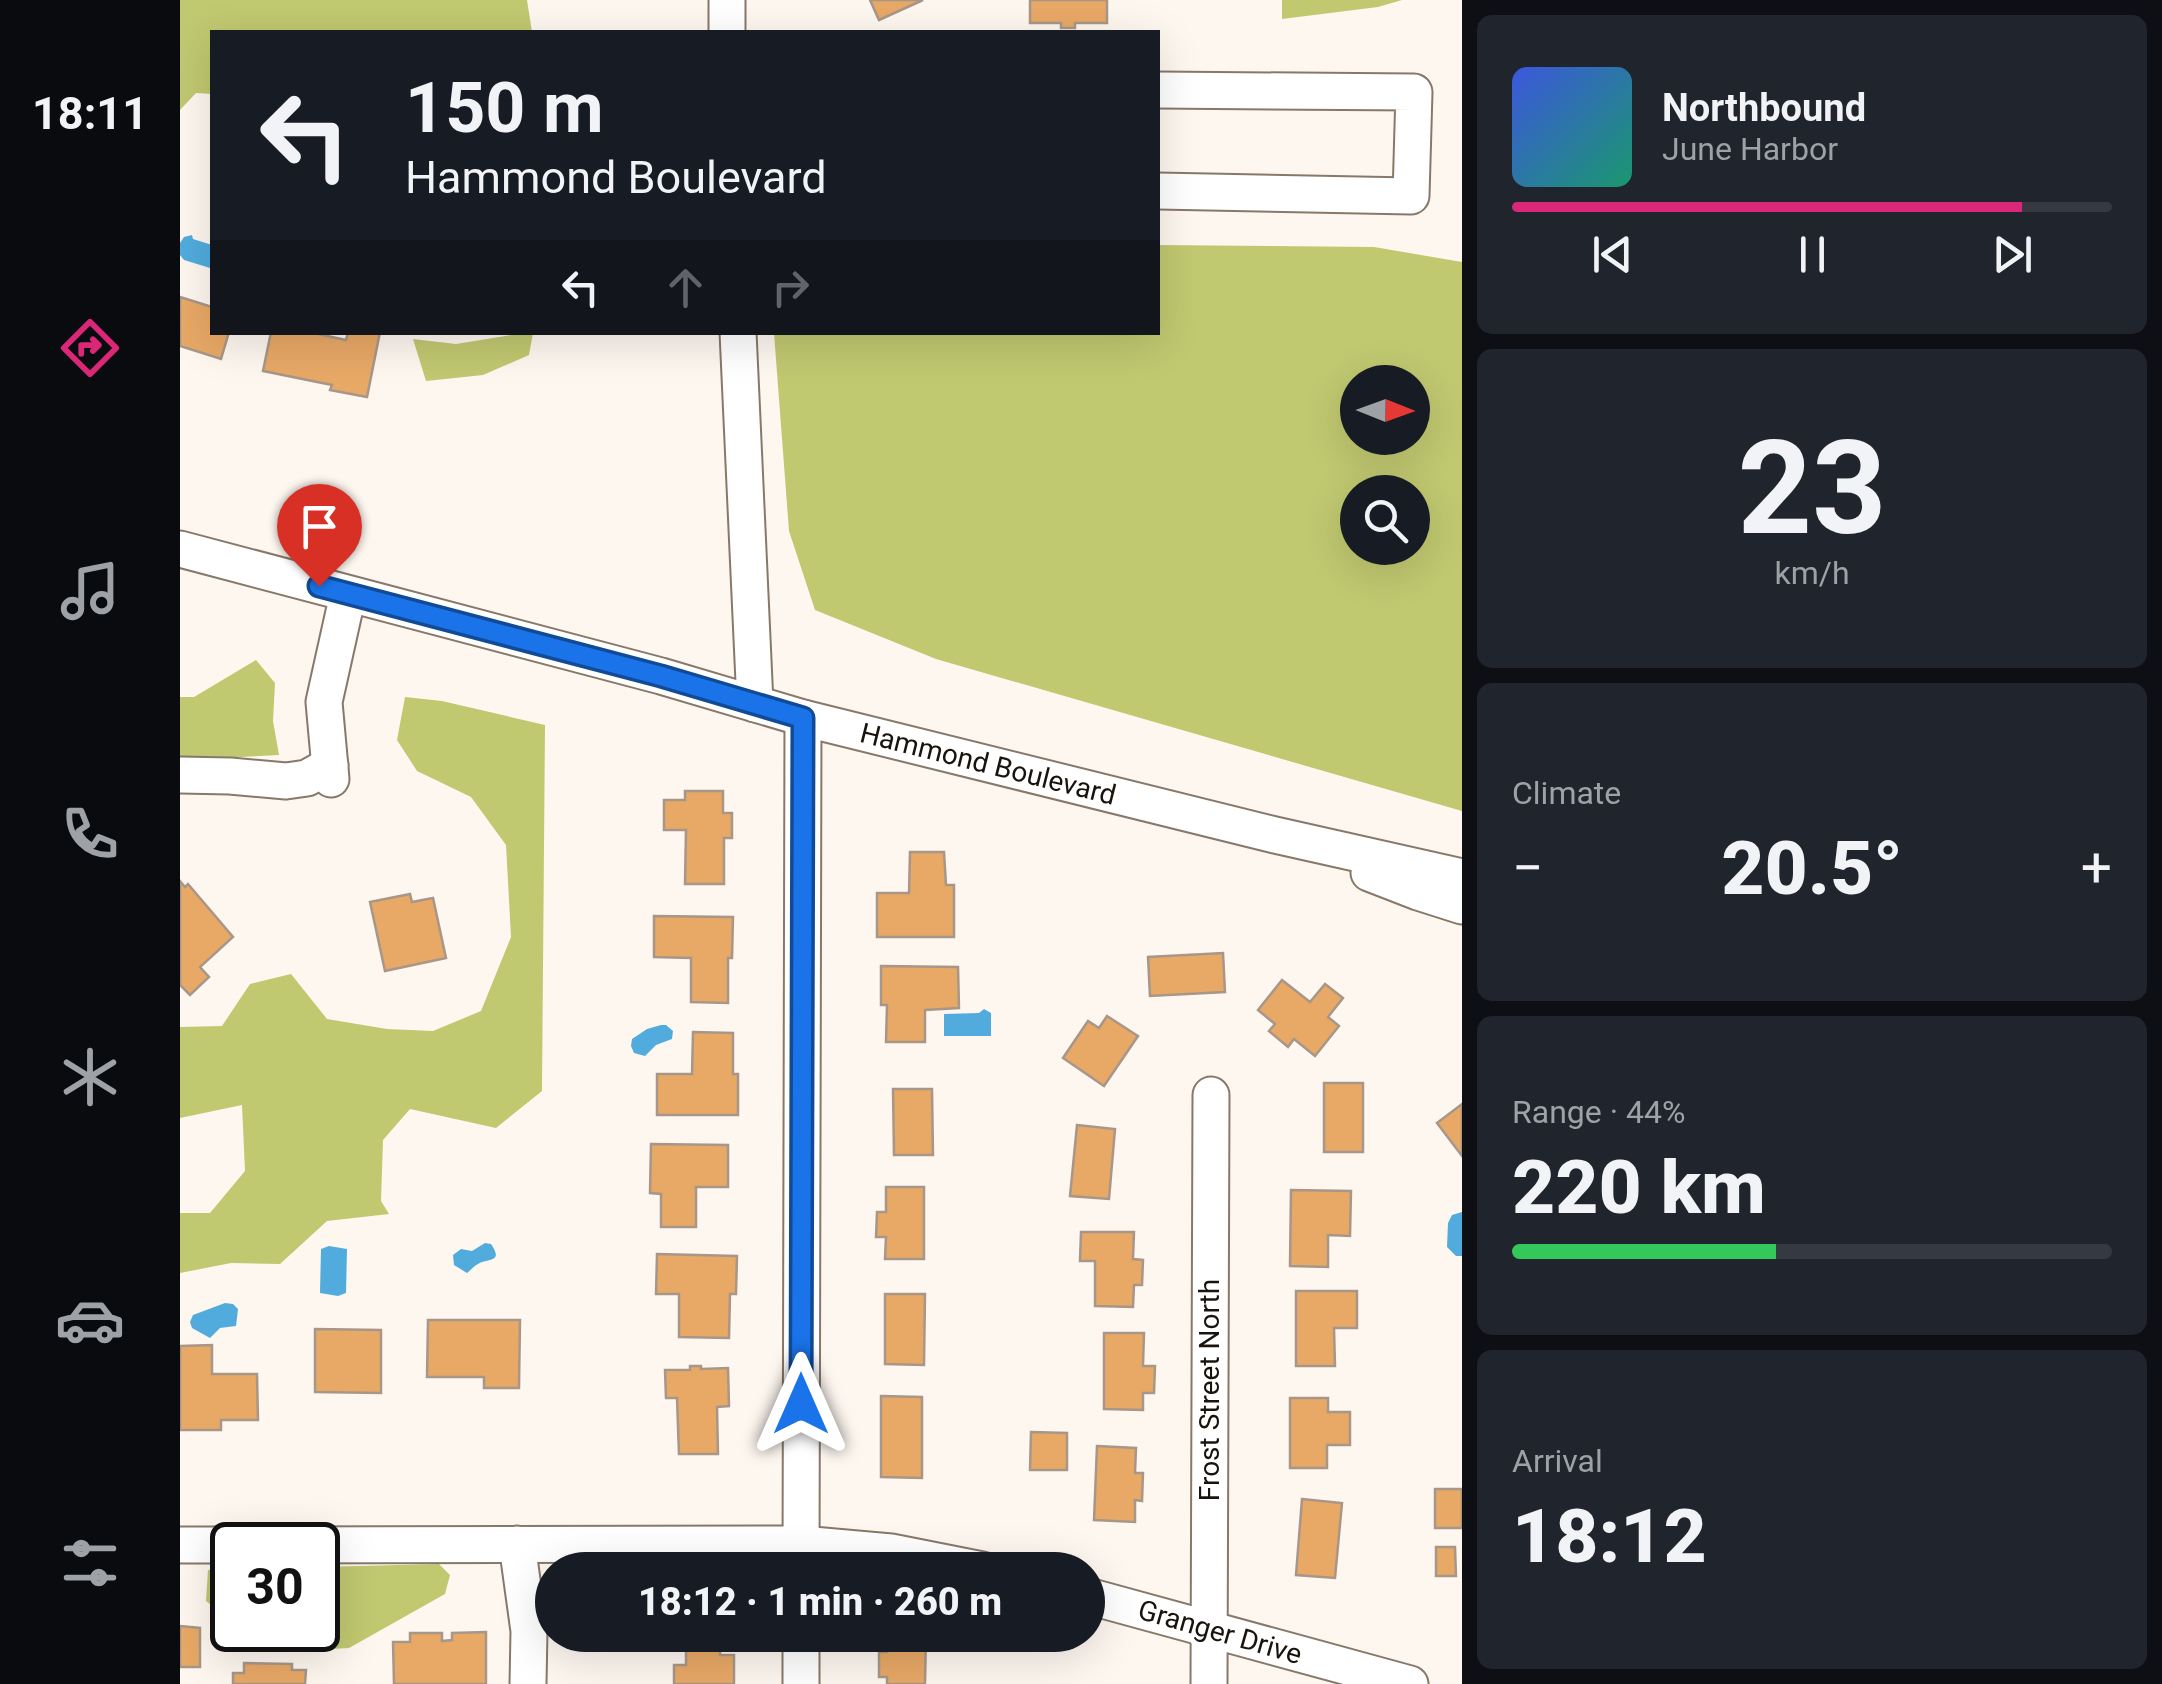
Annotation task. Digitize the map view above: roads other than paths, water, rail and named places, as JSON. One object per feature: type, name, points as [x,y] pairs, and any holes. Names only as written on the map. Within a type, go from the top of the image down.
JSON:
[{"type":"street","points":[[726,0],[728,30]]},
{"type":"street","points":[[1160,90],[1414,92],[1411,196],[1160,191]]},
{"type":"street","points":[[738,335],[756,704]]},
{"type":"street","name":"Hammond Boulevard","points":[[180,549],[661,676],[803,718],[1462,877]]},
{"type":"street","points":[[180,775],[286,781],[330,772],[324,702],[348,594]]},
{"type":"street","points":[[801,1552],[803,718]]},
{"type":"street","name":"Hammond Boulevard","points":[[1276,835],[1462,906]]},
{"type":"street","name":"Frost Street North","points":[[1210,1684],[1211,1095]]},
{"type":"street","points":[[180,1545],[517,1544],[692,1552]]},
{"type":"street","points":[[517,1544],[529,1632],[528,1684]]},
{"type":"street","name":"Granger Drive","points":[[1105,1601],[1410,1684]]},
{"type":"street","points":[[800,1684],[801,1652]]},
{"type":"water","points":[[192,235],[193,239],[210,244],[210,268],[184,260],[180,243]]},
{"type":"water","points":[[984,1009],[991,1013],[991,1036],[944,1036],[944,1014],[979,1013]]},
{"type":"water","points":[[661,1025],[673,1031],[672,1039],[656,1045],[645,1056],[634,1053],[632,1039]]},
{"type":"water","points":[[1462,1212],[1462,1256],[1456,1256],[1447,1247],[1448,1223],[1452,1215]]},
{"type":"water","points":[[485,1243],[495,1250],[493,1259],[467,1273],[454,1265],[453,1255],[461,1249],[472,1251]]},
{"type":"water","points":[[321,1249],[347,1249],[346,1293],[338,1296],[320,1293]]},
{"type":"water","points":[[225,1303],[238,1309],[236,1326],[220,1328],[210,1338],[192,1328],[193,1315]]}]
